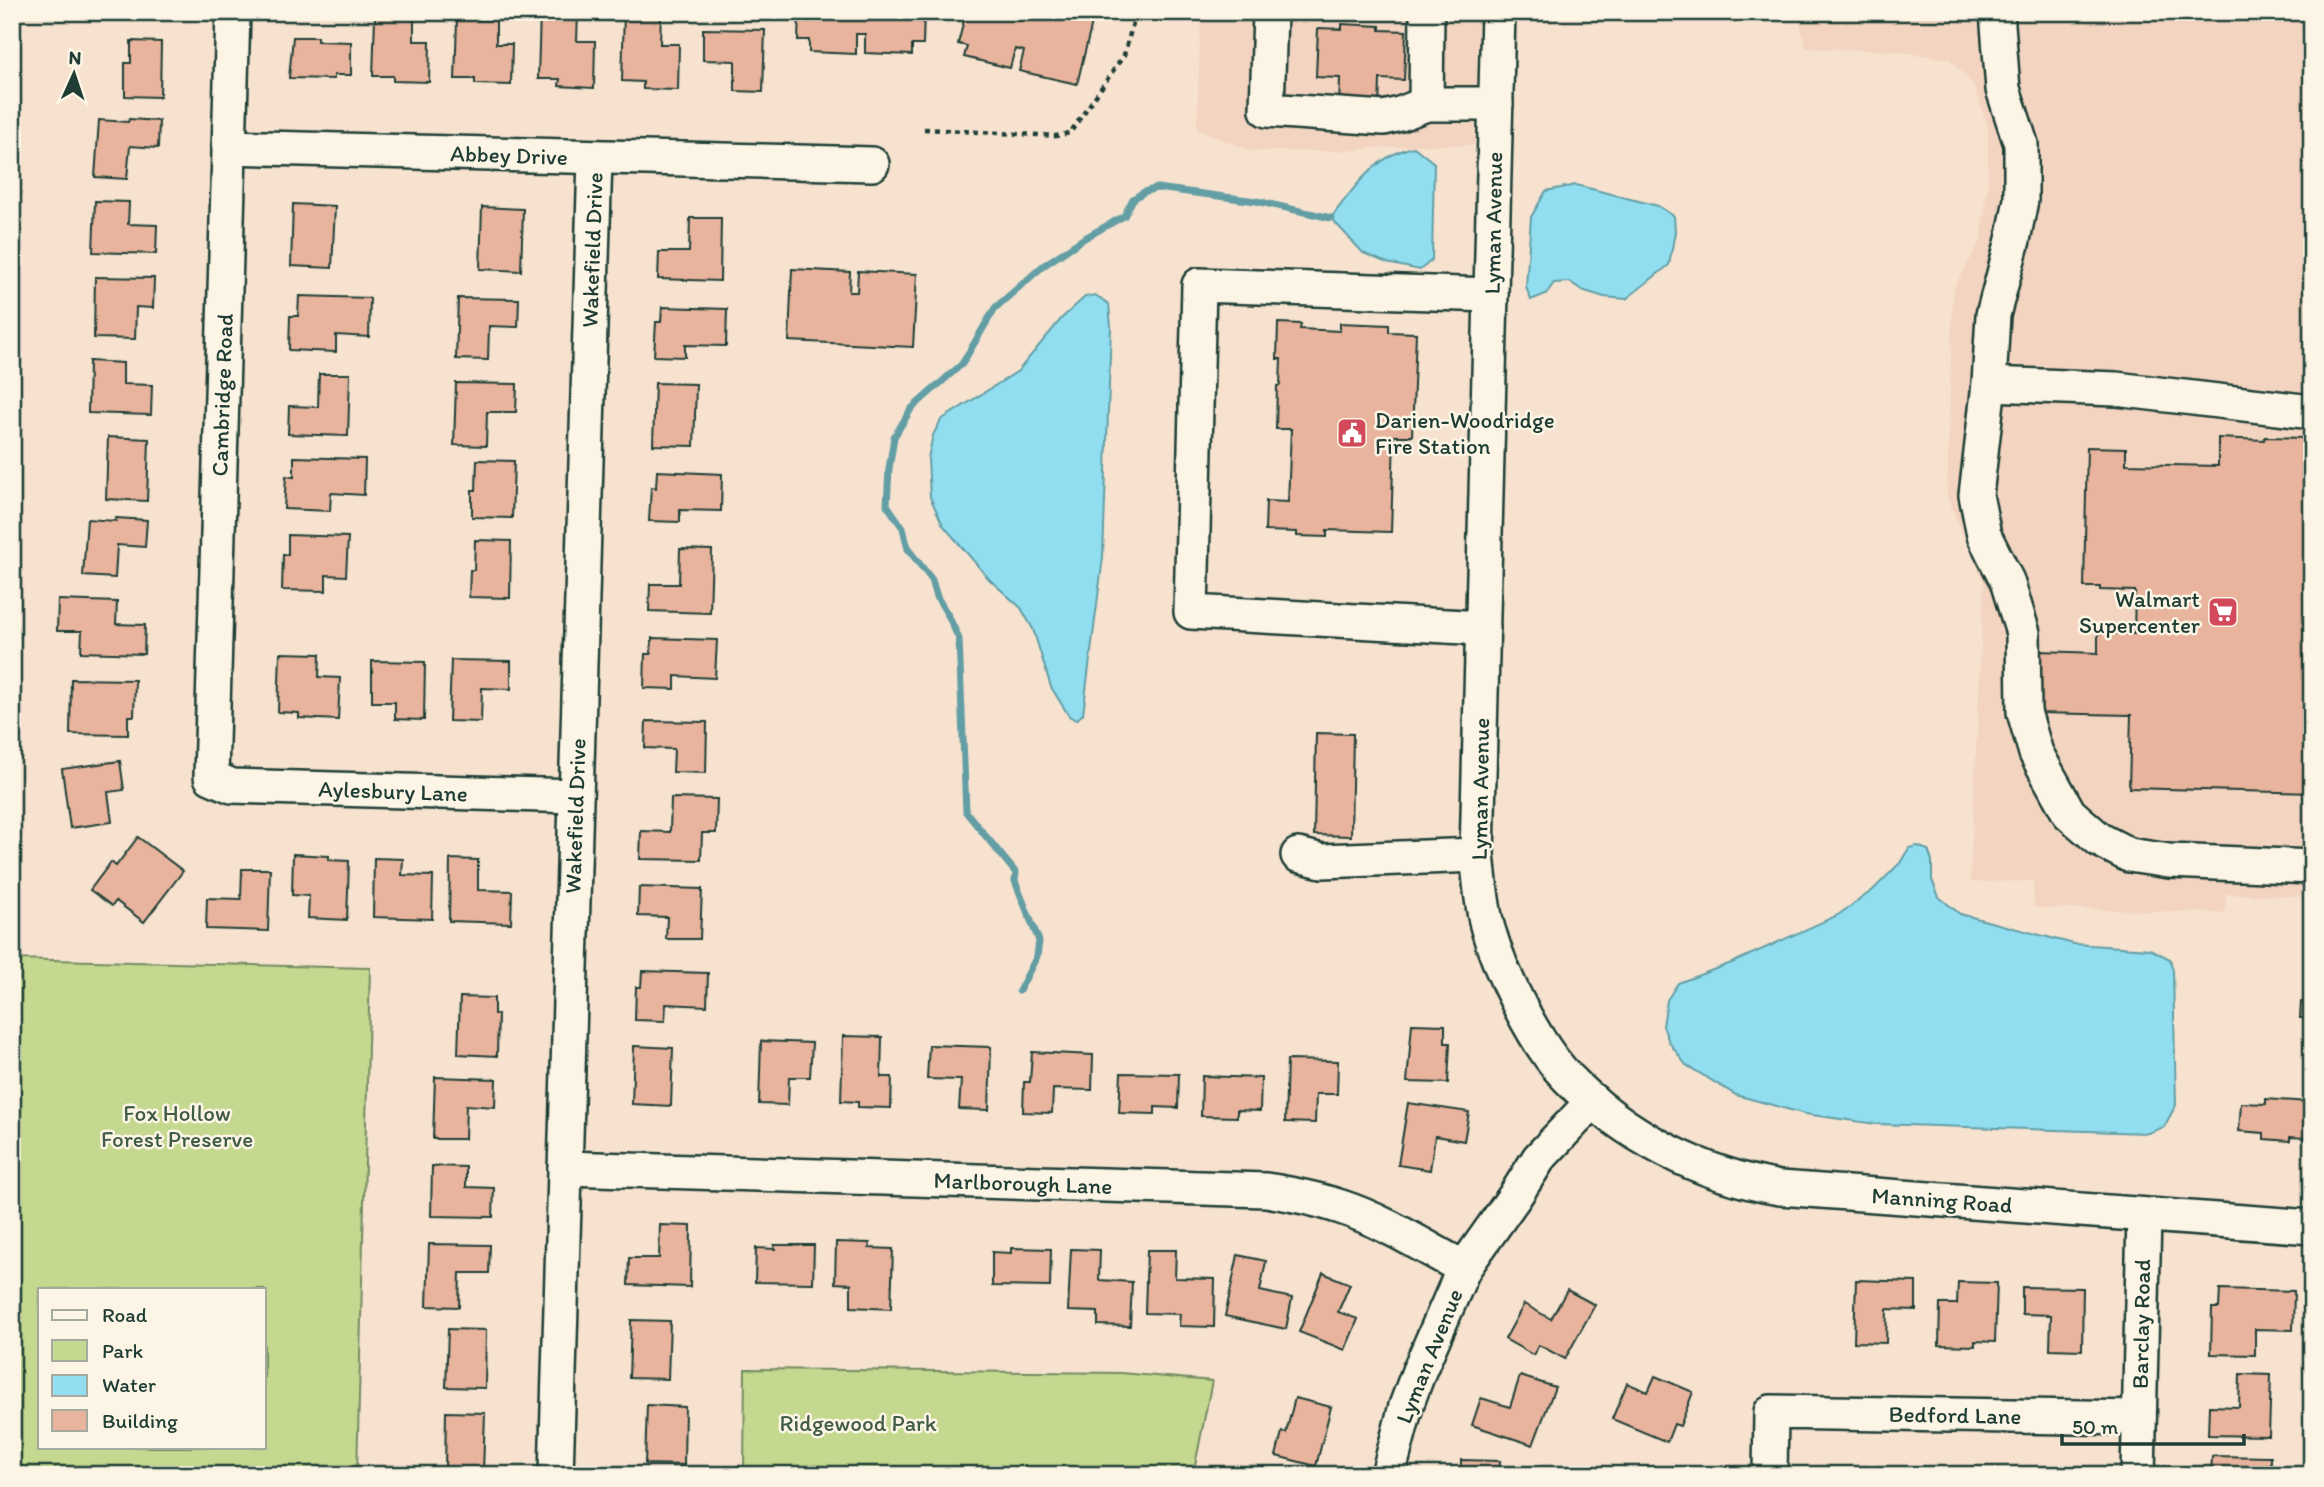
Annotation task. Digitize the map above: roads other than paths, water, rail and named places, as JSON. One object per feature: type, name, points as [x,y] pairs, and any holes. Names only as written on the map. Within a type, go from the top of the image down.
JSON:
[{"type":"street","name":"Cambridge Road","points":[[211,777],[233,12]]},
{"type":"street","points":[[1270,12],[1267,110],[1384,118],[1426,104],[1496,104]]},
{"type":"street","points":[[1426,104],[1427,12]]},
{"type":"street","name":"Lyman Avenue","points":[[1388,1475],[1406,1406],[1464,1268],[1539,1158],[1593,1101],[1566,1076],[1529,1024],[1507,980],[1488,929],[1477,855],[1498,12]]},
{"type":"street","points":[[1997,12],[2003,89],[2021,145],[2021,200],[1993,315],[1989,384],[1976,495],[1984,535],[2007,581],[2023,633],[2024,712],[2036,753],[2069,813],[2100,840],[2129,855],[2169,861],[2312,867]]},
{"type":"street","name":"Abbey Drive","points":[[229,147],[872,164]]},
{"type":"street","name":"Wakefield Drive","points":[[556,1475],[595,158]]},
{"type":"street","points":[[1483,628],[1191,612],[1199,285],[1491,295]]},
{"type":"street","points":[[1989,384],[2116,389],[2312,412]]},
{"type":"street","name":"Aylesbury Lane","points":[[211,777],[232,786],[576,796]]},
{"type":"street","points":[[1298,855],[1322,861],[1477,855]]},
{"type":"street","name":"Manning Road","points":[[1593,1101],[1641,1136],[1677,1157],[1754,1184],[2312,1227]]},
{"type":"street","name":"Marlborough Lane","points":[[565,1168],[1266,1190],[1306,1196],[1343,1207],[1379,1222],[1464,1268]]},
{"type":"street","name":"Barclay Road","points":[[2138,1475],[2144,1215]]},
{"type":"street","name":"Bedford Lane","points":[[1770,1475],[1771,1412],[2140,1419]]},
{"type":"water","points":[[1414,147],[1434,163],[1432,260],[1420,270],[1387,263],[1363,253],[1331,218],[1366,174],[1388,157]]},
{"type":"water","points":[[1576,185],[1658,206],[1674,216],[1675,232],[1669,265],[1626,299],[1604,297],[1582,290],[1570,282],[1554,283],[1546,294],[1531,300],[1526,287],[1531,217],[1546,191]]},
{"type":"water","points":[[1095,295],[1109,304],[1111,327],[1103,557],[1083,714],[1076,720],[1069,716],[1051,687],[1033,629],[1021,608],[989,579],[943,525],[930,497],[928,458],[933,435],[941,420],[1018,371],[1062,318],[1085,297]]},
{"type":"water","points":[[1917,846],[1928,850],[1932,861],[1932,880],[1939,897],[1960,914],[2074,944],[2150,949],[2170,959],[2173,971],[2176,1105],[2164,1127],[2148,1133],[1876,1124],[1805,1114],[1736,1095],[1686,1065],[1669,1042],[1663,1026],[1667,1000],[1678,983],[1734,962],[1838,915],[1873,890],[1900,863],[1909,848]]},
{"type":"waterway","points":[[1019,991],[1037,956],[1039,941],[1015,881],[1016,873],[966,812],[959,639],[937,597],[932,580],[908,549],[903,528],[887,505],[894,437],[911,409],[962,364],[995,308],[1043,266],[1124,216],[1133,199],[1144,192],[1157,188],[1256,201],[1331,218]]},
{"type":"place","name":"Darien-Woodridge Fire Station","points":[[1352,433]]},
{"type":"place","name":"Walmart Supercenter","points":[[2223,612]]},
{"type":"park label","name":"Fox Hollow Forest Preserve","points":[[177,1126]]},
{"type":"park label","name":"Ridgewood Park","points":[[858,1423]]}]
